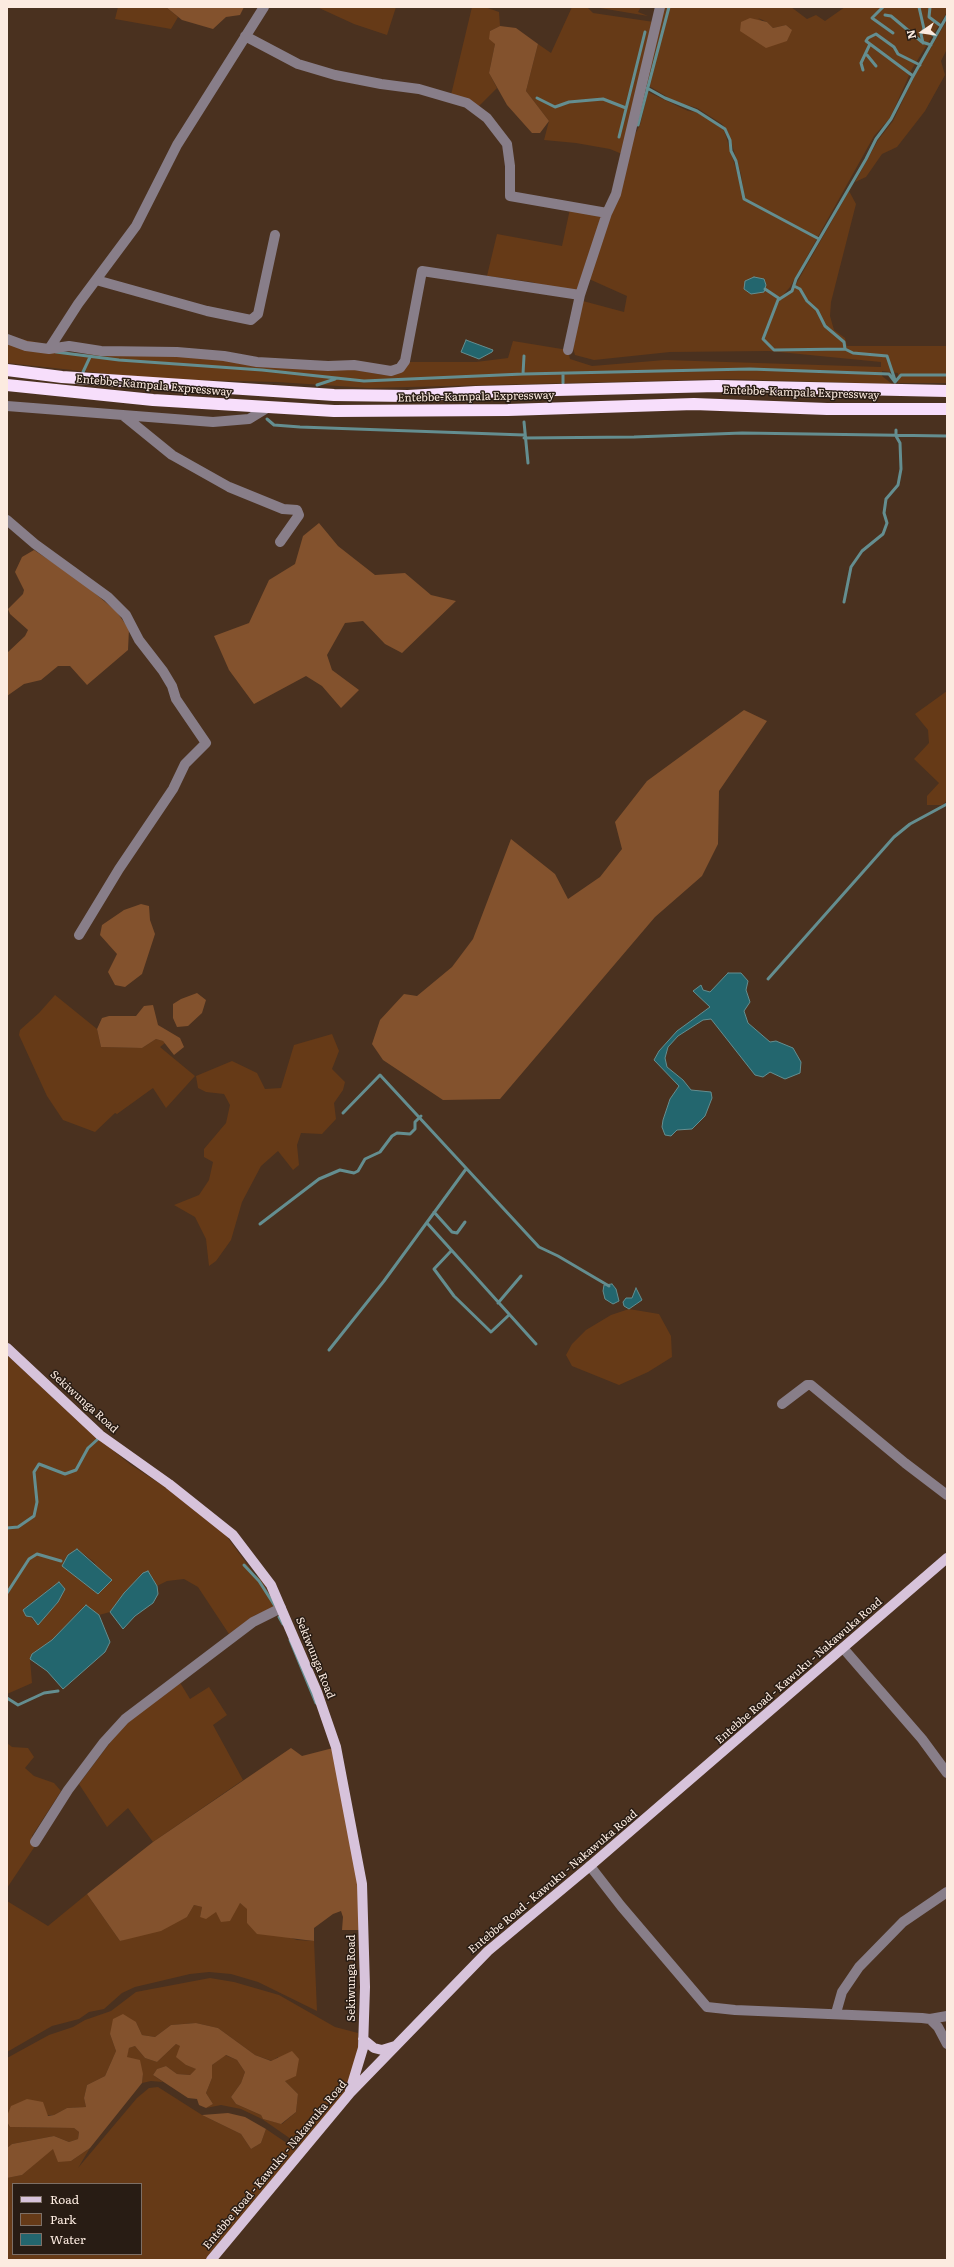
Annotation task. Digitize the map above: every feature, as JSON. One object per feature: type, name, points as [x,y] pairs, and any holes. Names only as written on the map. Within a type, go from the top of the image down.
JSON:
[{"type":"highway","name":"Entebbe-Kampala Expressway","points":[[7,370],[70,378],[334,395],[408,396],[476,392],[711,386],[947,391]]},
{"type":"highway","name":"Entebbe-Kampala Expressway","points":[[7,385],[153,400],[268,408],[365,412],[694,404],[827,408],[947,409]]},
{"type":"main road","name":"Sekiwunga Road","points":[[7,1348],[100,1435],[169,1484],[233,1535],[271,1585],[316,1692],[336,1747],[349,1809],[362,1884],[365,1987],[363,2048],[350,2093]]},
{"type":"main road","name":"Entebbe Road - Kawuku - Nakawuka Road","points":[[211,2260],[350,2093],[372,2072],[395,2046],[488,1950],[590,1866],[947,1558]]},
{"type":"main road","points":[[363,2039],[374,2048],[382,2050],[395,2046]]},
{"type":"street","points":[[49,349],[78,304],[136,226],[177,145],[244,36],[264,7]]},
{"type":"street","points":[[568,350],[580,295],[607,213],[616,194],[660,7]]},
{"type":"street","points":[[244,36],[298,64],[335,75],[381,84],[419,89],[467,103],[486,118],[507,144],[510,166],[510,196],[607,213]]},
{"type":"street","points":[[96,280],[207,311],[251,320],[258,314],[275,235]]},
{"type":"street","points":[[7,339],[26,346],[49,349],[69,346],[101,351],[177,352],[224,356],[257,362],[328,366],[354,365],[391,371],[400,368],[405,361],[422,270],[580,295]]},
{"type":"street","points":[[7,406],[213,422],[241,421],[249,419],[268,408]]},
{"type":"street","points":[[124,416],[172,455],[229,487],[284,509],[296,510],[299,515],[280,542]]},
{"type":"street","points":[[7,520],[34,544],[108,597],[126,615],[139,640],[163,671],[172,686],[176,699],[206,743],[185,764],[173,788],[119,869],[79,935]]},
{"type":"street","points":[[782,1404],[807,1385],[811,1385],[905,1463],[947,1495]]},
{"type":"street","points":[[35,1842],[68,1790],[104,1742],[124,1719],[253,1622],[281,1608]]},
{"type":"street","points":[[843,1648],[922,1739],[947,1773]]},
{"type":"street","points":[[590,1866],[621,1906],[707,2007],[735,2010],[836,2013],[930,2019],[947,2016]]},
{"type":"street","points":[[836,2013],[842,1992],[859,1967],[904,1922],[947,1892]]},
{"type":"street","points":[[930,2019],[943,2034],[947,2044]]},
{"type":"green space","points":[[118,7],[166,7],[178,17],[171,29],[115,19]]},
{"type":"green space","points":[[317,7],[396,7],[387,35],[354,24]]},
{"type":"green space","points":[[472,7],[485,7],[499,12],[500,26],[490,31],[495,44],[489,73],[497,88],[478,107],[451,95]]},
{"type":"green space","points":[[572,7],[587,7],[593,13],[654,22],[622,154],[610,149],[576,143],[544,140],[549,121],[526,91],[538,44],[551,53]]},
{"type":"green space","points":[[594,7],[641,7],[638,12],[648,16]]},
{"type":"green space","points":[[663,7],[791,7],[807,19],[816,15],[825,21],[845,7],[947,7],[947,12],[912,69],[890,118],[874,136],[790,287],[784,294],[792,291],[849,191],[856,204],[831,302],[830,316],[834,330],[845,338],[847,346],[947,346],[947,383],[898,383],[898,373],[882,371],[882,376],[892,384],[729,379],[369,388],[277,382],[156,379],[7,363],[7,336],[40,343],[70,354],[195,355],[339,367],[383,375],[408,362],[476,362],[508,358],[513,341],[568,350],[570,359],[592,366],[665,360],[881,367],[881,362],[769,351],[670,352],[594,360],[575,355],[573,348],[583,301],[624,312],[627,296],[589,279],[632,140],[640,125],[648,92],[688,111],[697,112],[724,130],[744,195],[741,174],[728,132],[722,124],[697,108],[676,102],[644,83]],"holes":[[[758,18],[767,22],[773,28],[786,25],[791,29],[787,41]]]},
{"type":"green space","points":[[947,20],[947,49],[941,61],[945,75],[925,111],[897,147],[882,154],[866,177],[855,182],[878,140],[893,121],[914,77]]},
{"type":"green space","points":[[570,209],[602,217],[578,292],[550,289],[532,282],[487,276],[497,234],[562,246]]},
{"type":"green space","points":[[947,691],[947,801],[942,805],[927,805],[927,796],[939,783],[914,759],[929,743],[928,730],[915,714]]},
{"type":"green space","points":[[55,995],[97,1029],[101,1047],[142,1048],[156,1039],[163,1041],[165,1043],[160,1047],[195,1076],[166,1108],[153,1088],[117,1114],[115,1113],[95,1132],[63,1120],[47,1096],[19,1035],[20,1030],[39,1013]]},
{"type":"green space","points":[[332,1034],[339,1051],[332,1069],[345,1082],[343,1090],[334,1103],[336,1119],[322,1134],[301,1133],[297,1145],[299,1165],[293,1170],[278,1151],[261,1166],[242,1202],[231,1240],[216,1261],[209,1266],[206,1239],[195,1217],[174,1205],[199,1195],[209,1180],[213,1162],[204,1157],[204,1149],[226,1123],[230,1105],[224,1094],[206,1092],[198,1088],[196,1076],[232,1061],[257,1073],[265,1089],[281,1088],[294,1045]]},
{"type":"green space","points":[[629,1309],[659,1314],[671,1336],[672,1357],[648,1372],[619,1385],[572,1366],[566,1355],[572,1344],[586,1330],[611,1315]]},
{"type":"green space","points":[[7,1355],[89,1431],[131,1465],[179,1496],[225,1534],[255,1575],[261,1579],[277,1607],[255,1615],[229,1634],[198,1587],[184,1579],[167,1581],[157,1586],[148,1571],[143,1573],[124,1593],[110,1612],[99,1615],[86,1605],[52,1640],[32,1654],[30,1659],[32,1683],[7,1694]],"holes":[[[77,1549],[94,1562],[96,1566],[112,1580],[68,1555]],[[52,1586],[58,1602],[38,1625],[23,1610],[42,1596]]]},
{"type":"green space","points":[[179,1681],[190,1699],[209,1687],[227,1715],[213,1725],[243,1780],[153,1842],[128,1808],[107,1827],[79,1784],[122,1727]]},
{"type":"green space","points":[[7,1743],[12,1747],[28,1748],[34,1757],[25,1768],[34,1776],[54,1783],[61,1791],[32,1836],[35,1846],[7,1888]]},
{"type":"green space","points":[[87,1894],[120,1941],[187,1917],[194,1905],[202,1907],[200,1917],[240,1903],[248,1909],[247,1923],[297,1940],[314,1941],[317,2011],[258,1982],[231,1974],[209,1972],[190,1974],[135,1987],[122,1993],[104,2009],[89,2012],[79,2019],[52,2026],[7,2052],[7,1901],[48,1926]]},
{"type":"green space","points":[[210,1978],[234,1982],[279,1995],[335,2027],[358,2033],[358,2048],[347,2089],[301,2146],[262,2119],[241,2109],[221,2105],[206,2108],[213,2104],[206,2093],[212,2078],[212,2065],[225,2055],[237,2060],[245,2072],[241,2083],[231,2097],[236,2104],[261,2115],[263,2119],[282,2124],[296,2112],[298,2094],[285,2081],[278,2057],[272,2061],[255,2055],[218,2028],[196,2023],[171,2025],[155,2037],[142,2035],[136,2022],[110,2034],[116,2051],[105,2076],[87,2085],[84,2098],[86,2107],[67,2108],[54,2115],[7,2116],[7,2058],[49,2035],[73,2027],[85,2020],[111,2011],[136,1992]]},
{"type":"green space","points":[[176,2044],[181,2046],[186,2065],[197,2069],[190,2075],[177,2074],[166,2066],[157,2069],[153,2075],[163,2082],[151,2081],[142,2083],[143,2074],[126,2057],[129,2048],[135,2046],[145,2058],[157,2062]]},
{"type":"green space","points":[[158,2087],[202,2115],[241,2134],[251,2149],[261,2143],[266,2129],[297,2150],[206,2260],[7,2260],[7,2178],[22,2175],[53,2148],[71,2161],[90,2148],[78,2168],[137,2098],[149,2088]]},
{"type":"green space","points":[[7,2122],[10,2127],[74,2128],[79,2132],[78,2139],[69,2142],[54,2136],[12,2144],[7,2148]]},
{"type":"shaded area","points":[[166,7],[244,7],[240,15],[226,17],[213,29],[182,20]]},
{"type":"shaded area","points":[[750,18],[767,22],[773,28],[786,25],[792,30],[787,41],[766,48],[740,31],[741,22]]},
{"type":"shaded area","points":[[500,26],[516,28],[538,44],[526,91],[549,121],[540,133],[532,133],[507,105],[489,73],[495,44],[489,39],[490,31]]},
{"type":"shaded area","points":[[319,523],[338,546],[375,575],[405,573],[431,595],[456,601],[402,653],[385,644],[363,621],[345,623],[327,655],[332,670],[359,690],[341,708],[322,686],[306,676],[254,704],[229,670],[214,636],[249,623],[269,580],[295,564],[303,536]]},
{"type":"shaded area","points":[[34,550],[79,580],[116,611],[129,629],[128,650],[87,685],[70,666],[58,666],[41,680],[24,684],[7,696],[7,653],[25,636],[28,630],[10,614],[8,609],[23,594],[24,590],[15,572],[22,557]]},
{"type":"shaded area","points":[[744,710],[767,721],[719,791],[718,844],[702,876],[655,917],[500,1099],[443,1100],[383,1060],[372,1044],[380,1020],[404,994],[417,996],[452,967],[473,939],[511,839],[555,874],[568,899],[600,877],[622,849],[615,822],[647,781]]},
{"type":"shaded area","points":[[141,904],[149,906],[150,920],[155,934],[142,974],[125,987],[115,985],[108,972],[117,954],[100,935],[102,925],[124,910]]},
{"type":"shaded area","points":[[197,993],[206,1000],[202,1013],[188,1026],[177,1027],[173,1018],[173,1004],[181,999]]},
{"type":"shaded area","points":[[153,1005],[158,1025],[180,1038],[184,1047],[174,1055],[163,1041],[156,1039],[142,1048],[101,1047],[97,1029],[102,1018],[109,1016],[136,1016],[144,1006]]},
{"type":"shaded area","points":[[291,1748],[302,1756],[333,1748],[360,1887],[359,1930],[342,1930],[343,1917],[341,1911],[333,1914],[314,1928],[314,1941],[257,1934],[247,1923],[247,1909],[240,1903],[230,1921],[221,1922],[216,1912],[206,1919],[200,1917],[202,1907],[194,1905],[187,1917],[161,1931],[120,1941],[87,1894],[153,1842]]},
{"type":"shaded area","points":[[123,2014],[136,2022],[142,2035],[155,2037],[171,2025],[196,2023],[218,2028],[255,2055],[271,2061],[292,2051],[299,2059],[296,2076],[285,2081],[298,2094],[296,2112],[281,2124],[263,2119],[261,2115],[236,2104],[231,2097],[241,2083],[245,2072],[237,2060],[226,2055],[212,2065],[212,2078],[206,2093],[213,2104],[206,2108],[199,2105],[197,2099],[188,2098],[153,2075],[157,2069],[166,2066],[177,2074],[190,2075],[196,2069],[186,2065],[176,2057],[180,2046],[176,2044],[157,2062],[145,2058],[135,2046],[129,2048],[127,2057],[140,2060],[143,2074],[142,2083],[90,2148],[71,2161],[58,2162],[53,2149],[22,2175],[7,2178],[7,2148],[12,2144],[54,2136],[69,2142],[78,2139],[79,2132],[74,2128],[10,2127],[7,2122],[7,2116],[11,2106],[27,2099],[43,2102],[48,2116],[54,2115],[67,2108],[86,2107],[84,2098],[87,2085],[105,2076],[116,2051],[110,2034],[113,2019]]},
{"type":"shaded area","points":[[228,2113],[245,2117],[266,2129],[261,2143],[251,2149],[241,2134],[202,2115]]},
{"type":"water","points":[[754,277],[764,279],[766,285],[764,292],[751,294],[744,289],[745,281]]},
{"type":"water","points":[[466,340],[493,350],[479,359],[461,352]]},
{"type":"water","points":[[728,973],[741,973],[748,981],[746,990],[750,1002],[744,1011],[748,1023],[770,1042],[776,1041],[793,1048],[801,1062],[800,1073],[785,1079],[770,1072],[763,1077],[755,1075],[711,1019],[703,1020],[678,1036],[668,1047],[665,1058],[667,1067],[683,1080],[691,1090],[711,1092],[712,1098],[705,1116],[692,1129],[677,1130],[671,1136],[665,1135],[662,1127],[663,1120],[670,1099],[679,1086],[654,1060],[659,1051],[677,1031],[710,1007],[693,991],[701,985],[703,990],[710,992]]},
{"type":"water","points":[[612,1284],[616,1289],[619,1301],[613,1304],[605,1299],[603,1291],[604,1285]]},
{"type":"water","points":[[636,1288],[642,1300],[629,1309],[624,1306],[623,1302],[626,1298],[632,1298]]},
{"type":"water","points":[[77,1549],[112,1580],[98,1594],[62,1566],[68,1555]]},
{"type":"water","points":[[148,1571],[157,1586],[158,1594],[153,1603],[135,1616],[123,1629],[110,1612],[124,1593],[143,1573]]},
{"type":"water","points":[[59,1582],[65,1589],[58,1602],[38,1625],[32,1617],[26,1616],[23,1610]]},
{"type":"water","points":[[86,1605],[99,1615],[110,1642],[105,1652],[63,1689],[47,1671],[30,1659],[32,1654],[52,1640]]},
{"type":"waterway","points":[[638,125],[669,7]]},
{"type":"waterway","points":[[883,7],[872,18],[893,33]]},
{"type":"waterway","points":[[919,7],[924,29],[935,36]]},
{"type":"waterway","points":[[930,7],[929,17],[941,26]]},
{"type":"waterway","points":[[885,15],[891,16],[922,42],[931,45]]},
{"type":"waterway","points":[[845,349],[774,350],[763,339],[778,300],[792,291],[796,279],[866,159],[876,139],[891,119],[947,16]]},
{"type":"waterway","points":[[923,43],[921,34],[924,29]]},
{"type":"waterway","points":[[619,137],[645,32]]},
{"type":"waterway","points":[[913,76],[866,41],[868,38],[876,34],[894,47],[898,54],[920,65]]},
{"type":"waterway","points":[[863,70],[861,63],[870,44]]},
{"type":"waterway","points":[[867,55],[876,66]]},
{"type":"waterway","points":[[647,88],[665,98],[697,111],[725,129],[730,140],[731,151],[736,161],[744,199],[819,239]]},
{"type":"waterway","points":[[537,98],[555,107],[569,102],[603,99],[626,108]]},
{"type":"waterway","points":[[794,286],[800,289],[807,301],[817,310],[825,326],[844,342],[845,349],[853,353],[887,356],[895,380]]},
{"type":"waterway","points":[[765,289],[780,299]]},
{"type":"waterway","points":[[56,352],[119,360],[262,370],[364,381],[523,374],[750,369],[889,374],[895,382]]},
{"type":"waterway","points":[[523,374],[524,356]]},
{"type":"waterway","points":[[83,372],[90,357]]},
{"type":"waterway","points":[[563,373],[563,383]]},
{"type":"waterway","points":[[895,382],[901,375],[947,375]]},
{"type":"waterway","points":[[317,385],[335,379]]},
{"type":"waterway","points":[[267,419],[274,425],[300,427],[524,435]]},
{"type":"waterway","points":[[524,422],[528,463]]},
{"type":"waterway","points":[[844,602],[851,567],[862,551],[883,534],[887,523],[884,513],[886,499],[898,485],[901,469],[900,443],[896,436],[896,430]]},
{"type":"waterway","points":[[524,438],[634,437],[742,433],[947,436]]},
{"type":"waterway","points":[[768,979],[894,837],[910,824],[947,804]]},
{"type":"waterway","points":[[343,1113],[380,1075],[539,1247],[558,1256],[609,1286]]},
{"type":"waterway","points":[[260,1224],[319,1179],[340,1170],[354,1173],[358,1171],[365,1159],[380,1152],[392,1136],[397,1133],[410,1134],[415,1129],[415,1122],[421,1116]]},
{"type":"waterway","points":[[329,1350],[384,1281],[466,1169]]},
{"type":"waterway","points":[[434,1212],[452,1232],[457,1233],[465,1222]]},
{"type":"waterway","points":[[427,1223],[536,1344]]},
{"type":"waterway","points":[[451,1251],[434,1269],[454,1296],[491,1332],[509,1315]]},
{"type":"waterway","points":[[498,1303],[521,1276]]},
{"type":"waterway","points":[[7,1528],[18,1527],[34,1516],[37,1502],[34,1472],[39,1464],[65,1474],[76,1470],[88,1448],[98,1439]]},
{"type":"waterway","points":[[7,1593],[29,1559],[37,1554],[61,1561]]},
{"type":"waterway","points":[[244,1565],[259,1581],[275,1606]]},
{"type":"waterway","points":[[279,1617],[283,1624]]},
{"type":"waterway","points":[[290,1640],[316,1703]]},
{"type":"waterway","points":[[7,1698],[18,1705],[44,1693],[58,1691]]}]
